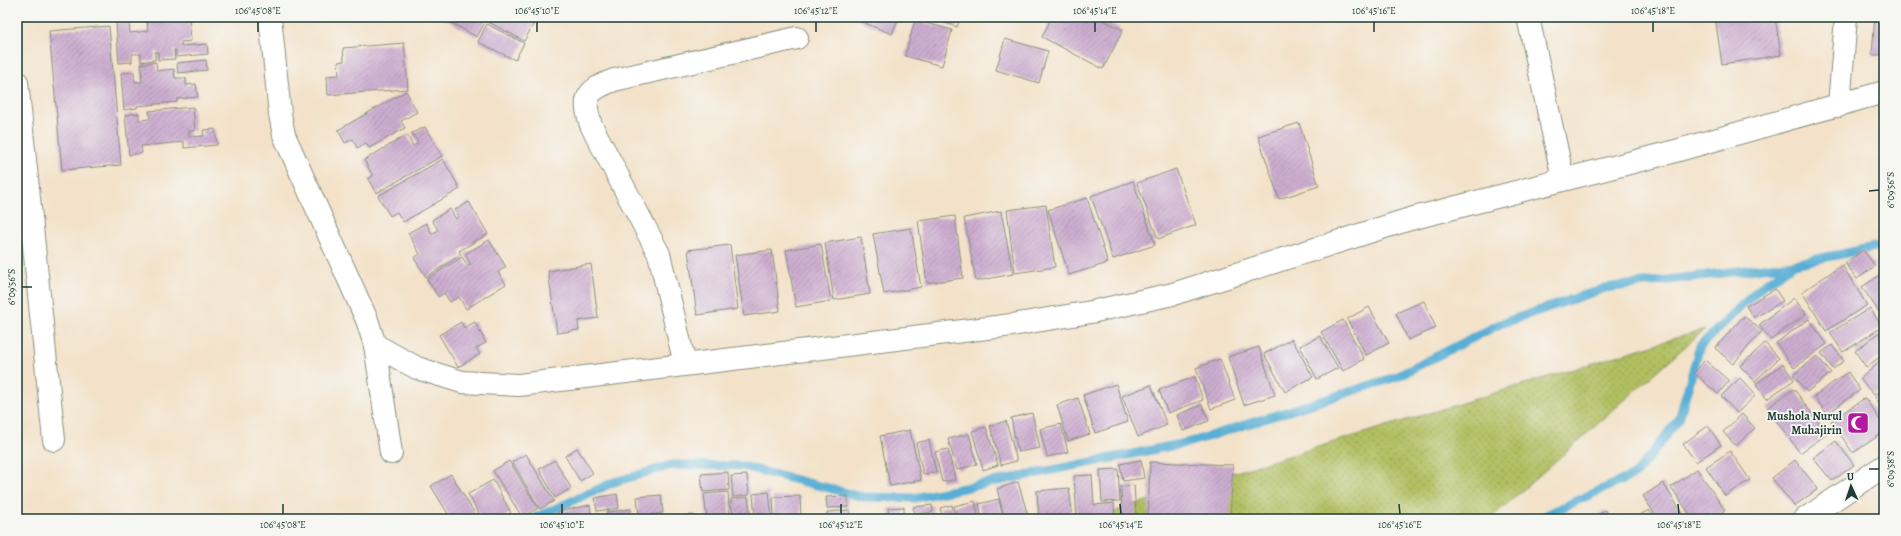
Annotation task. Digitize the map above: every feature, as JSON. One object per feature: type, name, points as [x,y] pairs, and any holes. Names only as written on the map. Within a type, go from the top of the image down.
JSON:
[{"type":"street","points":[[270,17],[280,114],[284,135],[366,320],[375,345],[390,453]]},
{"type":"street","points":[[1528,17],[1563,179]]},
{"type":"street","points":[[1839,106],[1846,17]]},
{"type":"street","points":[[685,364],[659,254],[591,125],[585,108],[587,99],[594,89],[614,80],[797,38]]},
{"type":"street","points":[[17,82],[54,440]]},
{"type":"street","points":[[375,345],[417,368],[462,382],[519,385],[1004,326],[1091,312],[1173,294],[1410,219],[1672,152],[1839,106],[1884,92]]},
{"type":"street","points":[[1805,519],[1884,466]]},
{"type":"green space","points":[[1705,329],[1490,519],[1093,519],[1193,485]]},
{"type":"building","points":[[189,17],[191,41],[181,42],[181,46],[207,44],[208,54],[176,57],[176,50],[174,50],[175,59],[158,60],[158,52],[155,52],[155,60],[141,62],[141,54],[132,54],[132,62],[119,63],[116,22],[129,21],[130,33],[148,31],[147,19]]},
{"type":"building","points":[[441,17],[488,17],[477,37]]},
{"type":"building","points":[[489,17],[537,18],[524,41],[487,21]]},
{"type":"building","points":[[856,17],[899,17],[892,34],[855,19]]},
{"type":"building","points":[[929,17],[961,17],[957,27]]},
{"type":"building","points":[[969,17],[988,17],[988,20],[969,20]]},
{"type":"building","points":[[1052,17],[1091,17],[1090,21],[1092,17],[1097,17],[1123,30],[1103,69],[1042,37]]},
{"type":"building","points":[[1715,17],[1775,17],[1781,55],[1722,64]]},
{"type":"building","points":[[1875,17],[1884,17],[1884,55],[1872,55]]},
{"type":"building","points":[[915,20],[952,30],[942,66],[905,56]]},
{"type":"building","points":[[487,24],[524,43],[515,60],[478,42]]},
{"type":"building","points":[[109,26],[121,165],[62,170],[49,31]]},
{"type":"building","points":[[1005,39],[1048,51],[1039,83],[996,70]]},
{"type":"building","points":[[404,43],[408,89],[328,95],[327,76],[339,75],[338,62],[344,61],[343,48]]},
{"type":"building","points":[[206,60],[207,70],[178,73],[177,63]]},
{"type":"building","points":[[156,62],[157,71],[174,69],[175,78],[186,78],[186,85],[196,84],[198,97],[177,99],[177,102],[137,106],[137,108],[124,110],[121,73],[134,72],[135,82],[142,82],[141,64]]},
{"type":"building","points":[[406,91],[417,112],[401,121],[405,128],[369,148],[366,143],[357,148],[353,139],[345,143],[338,130]]},
{"type":"building","points":[[193,107],[195,131],[189,131],[189,137],[204,136],[203,130],[215,129],[217,145],[184,148],[184,142],[141,146],[142,153],[129,155],[125,115],[139,113],[139,120],[150,119],[149,111]]},
{"type":"building","points":[[1299,123],[1319,186],[1279,199],[1258,136]]},
{"type":"building","points":[[425,127],[442,156],[376,193],[368,179],[373,176],[364,160],[407,135],[413,146],[418,143],[412,133]]},
{"type":"building","points":[[443,159],[460,189],[403,222],[397,212],[390,216],[378,196]]},
{"type":"building","points":[[1176,169],[1196,225],[1158,239],[1137,183]]},
{"type":"building","points":[[1133,181],[1155,245],[1113,259],[1091,196]]},
{"type":"building","points":[[1087,198],[1108,263],[1069,275],[1048,210]]},
{"type":"building","points":[[469,202],[488,234],[459,251],[461,255],[426,277],[414,258],[420,254],[408,233],[426,223],[432,234],[438,230],[432,220],[450,209],[456,219],[459,217],[455,210]]},
{"type":"building","points":[[1046,205],[1055,267],[1015,273],[1007,210]]},
{"type":"building","points":[[1001,211],[1013,274],[976,281],[964,218]]},
{"type":"building","points":[[955,216],[963,278],[927,283],[918,221]]},
{"type":"building","points":[[911,228],[921,287],[884,294],[873,234]]},
{"type":"building","points":[[861,237],[870,294],[834,300],[825,243]]},
{"type":"building","points":[[489,240],[506,267],[498,272],[506,284],[466,309],[459,297],[450,302],[444,293],[438,297],[427,279],[462,257],[468,266],[471,265],[465,254]]},
{"type":"building","points":[[821,244],[831,301],[796,307],[786,250]]},
{"type":"building","points":[[730,245],[738,309],[697,315],[688,250]]},
{"type":"building","points":[[772,250],[780,311],[744,316],[735,255]]},
{"type":"building","points":[[1863,250],[1875,266],[1857,279],[1845,263]]},
{"type":"building","points":[[591,264],[598,318],[578,321],[579,330],[557,333],[548,271]]},
{"type":"building","points":[[1842,265],[1867,305],[1826,331],[1802,292]]},
{"type":"building","points":[[1884,272],[1884,308],[1879,312],[1862,287]]},
{"type":"building","points":[[1775,289],[1783,301],[1754,318],[1746,306]]},
{"type":"building","points":[[1794,298],[1806,314],[1771,340],[1759,325]]},
{"type":"building","points":[[1424,301],[1436,328],[1408,340],[1396,313]]},
{"type":"building","points":[[1369,307],[1389,343],[1366,355],[1347,319]]},
{"type":"building","points":[[1870,308],[1882,327],[1843,352],[1830,333]]},
{"type":"building","points":[[1744,316],[1762,331],[1733,364],[1715,348]]},
{"type":"building","points":[[1809,319],[1827,344],[1794,368],[1776,343]]},
{"type":"building","points":[[1343,320],[1364,359],[1343,371],[1321,332]]},
{"type":"building","points":[[461,322],[464,328],[475,322],[486,343],[476,348],[480,354],[458,367],[439,335]]},
{"type":"building","points":[[1879,333],[1884,341],[1884,354],[1866,367],[1855,351]]},
{"type":"building","points":[[1320,336],[1338,368],[1317,379],[1300,346]]},
{"type":"building","points":[[1292,339],[1313,377],[1285,392],[1264,354]]},
{"type":"building","points":[[1765,343],[1779,358],[1755,381],[1740,366]]},
{"type":"building","points":[[1832,345],[1844,361],[1833,369],[1821,353]]},
{"type":"building","points":[[1259,347],[1275,395],[1244,405],[1228,357]]},
{"type":"building","points":[[1817,356],[1831,373],[1807,392],[1793,375]]},
{"type":"building","points":[[1884,358],[1884,387],[1874,395],[1860,379]]},
{"type":"building","points":[[1220,359],[1235,400],[1211,409],[1196,368]]},
{"type":"building","points":[[1705,360],[1729,381],[1718,394],[1694,373]]},
{"type":"building","points":[[1783,364],[1794,380],[1767,399],[1756,384]]},
{"type":"building","points":[[1848,372],[1860,390],[1827,414],[1814,396]]},
{"type":"building","points":[[1195,377],[1203,400],[1168,413],[1159,390]]},
{"type":"building","points":[[1740,378],[1756,395],[1737,413],[1721,396]]},
{"type":"building","points":[[1116,384],[1128,422],[1095,433],[1083,395]]},
{"type":"building","points":[[1151,385],[1167,425],[1138,437],[1122,396]]},
{"type":"building","points":[[1794,389],[1827,434],[1800,453],[1767,408]]},
{"type":"building","points":[[1884,391],[1884,411],[1875,397]]},
{"type":"building","points":[[1078,398],[1090,434],[1068,441],[1057,405]]},
{"type":"building","name":"Mushola Nurul Muhajirin","points":[[1865,398],[1884,426],[1884,432],[1853,453],[1831,421]]},
{"type":"building","points":[[1202,405],[1209,421],[1183,431],[1177,415]]},
{"type":"building","points":[[1032,413],[1040,448],[1018,452],[1011,418]]},
{"type":"building","points":[[1742,414],[1755,428],[1736,446],[1723,432]]},
{"type":"building","points":[[1006,421],[1017,461],[1001,465],[990,426]]},
{"type":"building","points":[[1061,424],[1068,452],[1047,457],[1040,429]]},
{"type":"building","points":[[1708,426],[1721,445],[1696,462],[1683,444]]},
{"type":"building","points":[[986,427],[998,465],[983,470],[972,431]]},
{"type":"building","points":[[910,430],[921,480],[890,486],[880,436]]},
{"type":"building","points":[[969,434],[977,464],[957,470],[948,439]]},
{"type":"building","points":[[929,440],[936,472],[923,474],[916,443]]},
{"type":"building","points":[[1836,441],[1854,465],[1832,481],[1813,458]]},
{"type":"building","points":[[577,448],[593,473],[580,481],[565,456]]},
{"type":"building","points":[[948,449],[955,480],[942,482],[935,452]]},
{"type":"building","points":[[1730,451],[1750,480],[1725,496],[1706,467]]},
{"type":"building","points":[[526,454],[554,501],[540,509],[512,462]]},
{"type":"building","points":[[555,460],[571,488],[555,498],[539,469]]},
{"type":"building","points":[[1141,460],[1144,478],[1123,481],[1120,464]]},
{"type":"building","points":[[1795,460],[1818,489],[1794,506],[1772,478]]},
{"type":"building","points":[[509,461],[538,508],[522,517],[493,471]]},
{"type":"building","points":[[1150,462],[1233,465],[1230,519],[1148,519]]},
{"type":"building","points":[[1118,469],[1120,501],[1102,502],[1100,470]]},
{"type":"building","points":[[1697,469],[1725,510],[1711,519],[1693,519],[1671,487]]},
{"type":"building","points":[[728,472],[729,490],[703,492],[701,474]]},
{"type":"building","points":[[451,474],[478,519],[451,519],[431,486]]},
{"type":"building","points":[[747,475],[749,495],[733,497],[731,476]]},
{"type":"building","points":[[1092,475],[1094,505],[1114,503],[1115,519],[1077,519],[1074,476]]},
{"type":"building","points":[[493,480],[511,513],[501,519],[482,519],[468,494]]},
{"type":"building","points":[[1018,482],[1029,519],[1005,519],[997,489]]},
{"type":"building","points":[[1663,483],[1686,519],[1658,519],[1643,496]]},
{"type":"building","points":[[1134,485],[1136,516],[1122,517],[1121,486]]},
{"type":"building","points":[[1069,488],[1073,519],[1039,519],[1037,491]]},
{"type":"building","points":[[728,492],[730,519],[707,519],[704,494]]},
{"type":"building","points":[[769,492],[772,519],[755,519],[753,494]]},
{"type":"building","points":[[617,494],[619,508],[597,511],[595,498]]},
{"type":"building","points":[[661,495],[663,513],[639,516],[637,497]]},
{"type":"building","points":[[800,496],[801,519],[774,519],[773,497]]},
{"type":"building","points":[[848,496],[848,507],[827,508],[826,497]]},
{"type":"building","points":[[748,497],[751,519],[733,519],[731,499]]},
{"type":"building","points":[[999,499],[1003,519],[982,519],[979,504]]},
{"type":"building","points":[[975,501],[979,519],[957,519],[954,506]]},
{"type":"building","points":[[590,505],[592,519],[559,519],[557,512]]},
{"type":"building","points":[[932,505],[933,512],[915,514],[913,507]]},
{"type":"building","points":[[952,505],[955,519],[943,519],[940,508]]},
{"type":"building","points":[[904,507],[904,519],[889,519],[888,508]]},
{"type":"building","points":[[631,509],[632,519],[607,519],[607,512]]},
{"type":"building","points":[[850,510],[850,519],[827,519],[827,512]]},
{"type":"building","points":[[1605,510],[1611,519],[1591,519]]},
{"type":"building","points":[[1649,510],[1655,519],[1632,519]]},
{"type":"building","points":[[938,514],[939,519],[913,519],[913,518]]},
{"type":"building","points":[[694,515],[694,519],[667,519],[667,517]]},
{"type":"waterway","points":[[1541,519],[1548,514],[1636,474],[1679,419],[1700,346],[1762,286],[1794,264],[1884,245]]},
{"type":"waterway","points":[[532,519],[614,482],[672,465],[742,466],[863,497],[914,498],[1191,442],[1396,377],[1500,324],[1605,288],[1794,264]]},
{"type":"place","name":"Mushola Nurul Muhajirin","points":[[1858,423]]}]
